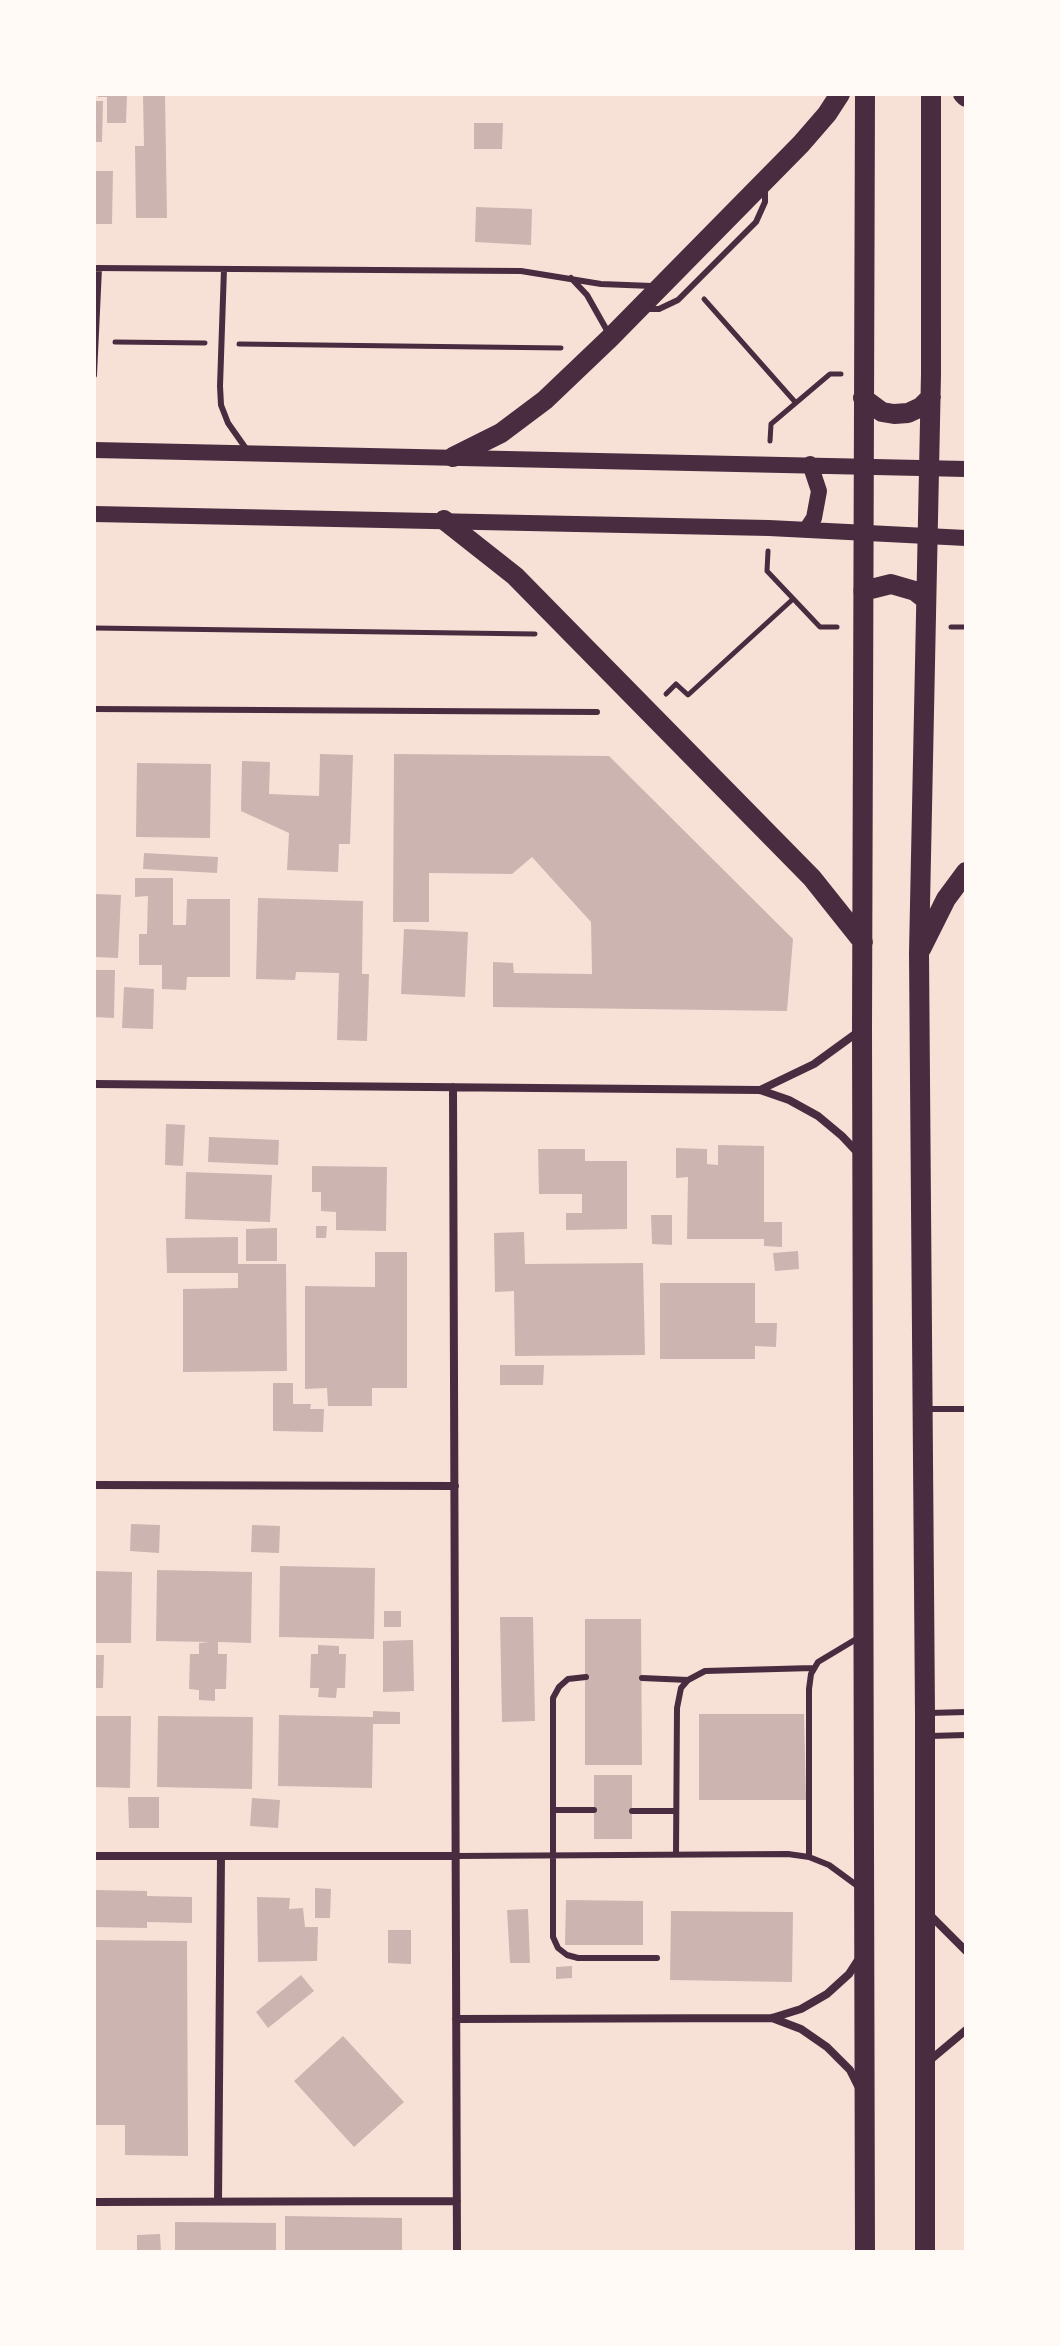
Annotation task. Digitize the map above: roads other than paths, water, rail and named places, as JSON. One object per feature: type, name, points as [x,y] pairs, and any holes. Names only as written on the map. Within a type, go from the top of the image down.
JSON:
[{"type":"main road","points":[[453,457],[524,418],[604,343],[801,144],[840,94]]},
{"type":"main road","points":[[865,94],[862,1029],[865,2252]]},
{"type":"main road","points":[[925,2252],[926,1909],[919,953],[931,397],[931,94]]},
{"type":"main road","points":[[863,398],[882,412],[894,414],[908,413],[921,407],[931,397]]},
{"type":"main road","points":[[94,450],[966,469]]},
{"type":"main road","points":[[806,530],[814,518],[819,491],[810,464]]},
{"type":"main road","points":[[94,514],[769,528],[966,538]]},
{"type":"main road","points":[[444,520],[494,557],[572,634],[821,888],[863,942]]},
{"type":"main road","points":[[863,591],[891,584],[915,591],[925,599]]},
{"type":"main road","points":[[919,953],[946,899],[966,872]]},
{"type":"street","points":[[760,1090],[814,1064],[862,1029]]},
{"type":"street","points":[[94,1084],[760,1090],[789,1100],[818,1116],[863,1159]]},
{"type":"street","points":[[453,1087],[457,2252]]},
{"type":"street","points":[[94,1485],[455,1486]]},
{"type":"street","points":[[94,1856],[455,1856]]},
{"type":"street","points":[[218,2201],[221,1856]]},
{"type":"street","points":[[926,1909],[966,1951]]},
{"type":"street","points":[[456,2019],[772,2018],[801,2009],[827,1994],[849,1974],[865,1949]]},
{"type":"street","points":[[772,2018],[801,2029],[827,2047],[850,2070],[864,2098]]},
{"type":"street","points":[[925,2065],[966,2030]]},
{"type":"street","points":[[94,2202],[457,2201]]},
{"type":"lane","points":[[640,307],[659,309],[669,306],[692,286],[762,213],[766,192],[764,181]]},
{"type":"lane","points":[[94,375],[96,268],[521,271],[630,287],[660,286]]},
{"type":"lane","points":[[224,269],[221,405],[238,440],[251,455]]},
{"type":"lane","points":[[571,278],[594,305],[604,343]]},
{"type":"lane","points":[[94,709],[597,712]]},
{"type":"lane","points":[[923,1409],[966,1409]]},
{"type":"lane","points":[[809,1857],[809,1689],[813,1668],[829,1654],[865,1635]]},
{"type":"lane","points":[[676,1854],[677,1697],[688,1680],[705,1671],[813,1668]]},
{"type":"lane","points":[[586,1677],[568,1679],[553,1698],[553,1937],[558,1948],[578,1958],[657,1958]]},
{"type":"lane","points":[[642,1678],[688,1680]]},
{"type":"lane","points":[[925,1713],[966,1712]]},
{"type":"lane","points":[[925,1736],[966,1735]]},
{"type":"lane","points":[[553,1810],[594,1810]]},
{"type":"lane","points":[[632,1811],[676,1811]]},
{"type":"lane","points":[[455,1856],[788,1854],[809,1857],[848,1877],[864,1892]]}]
